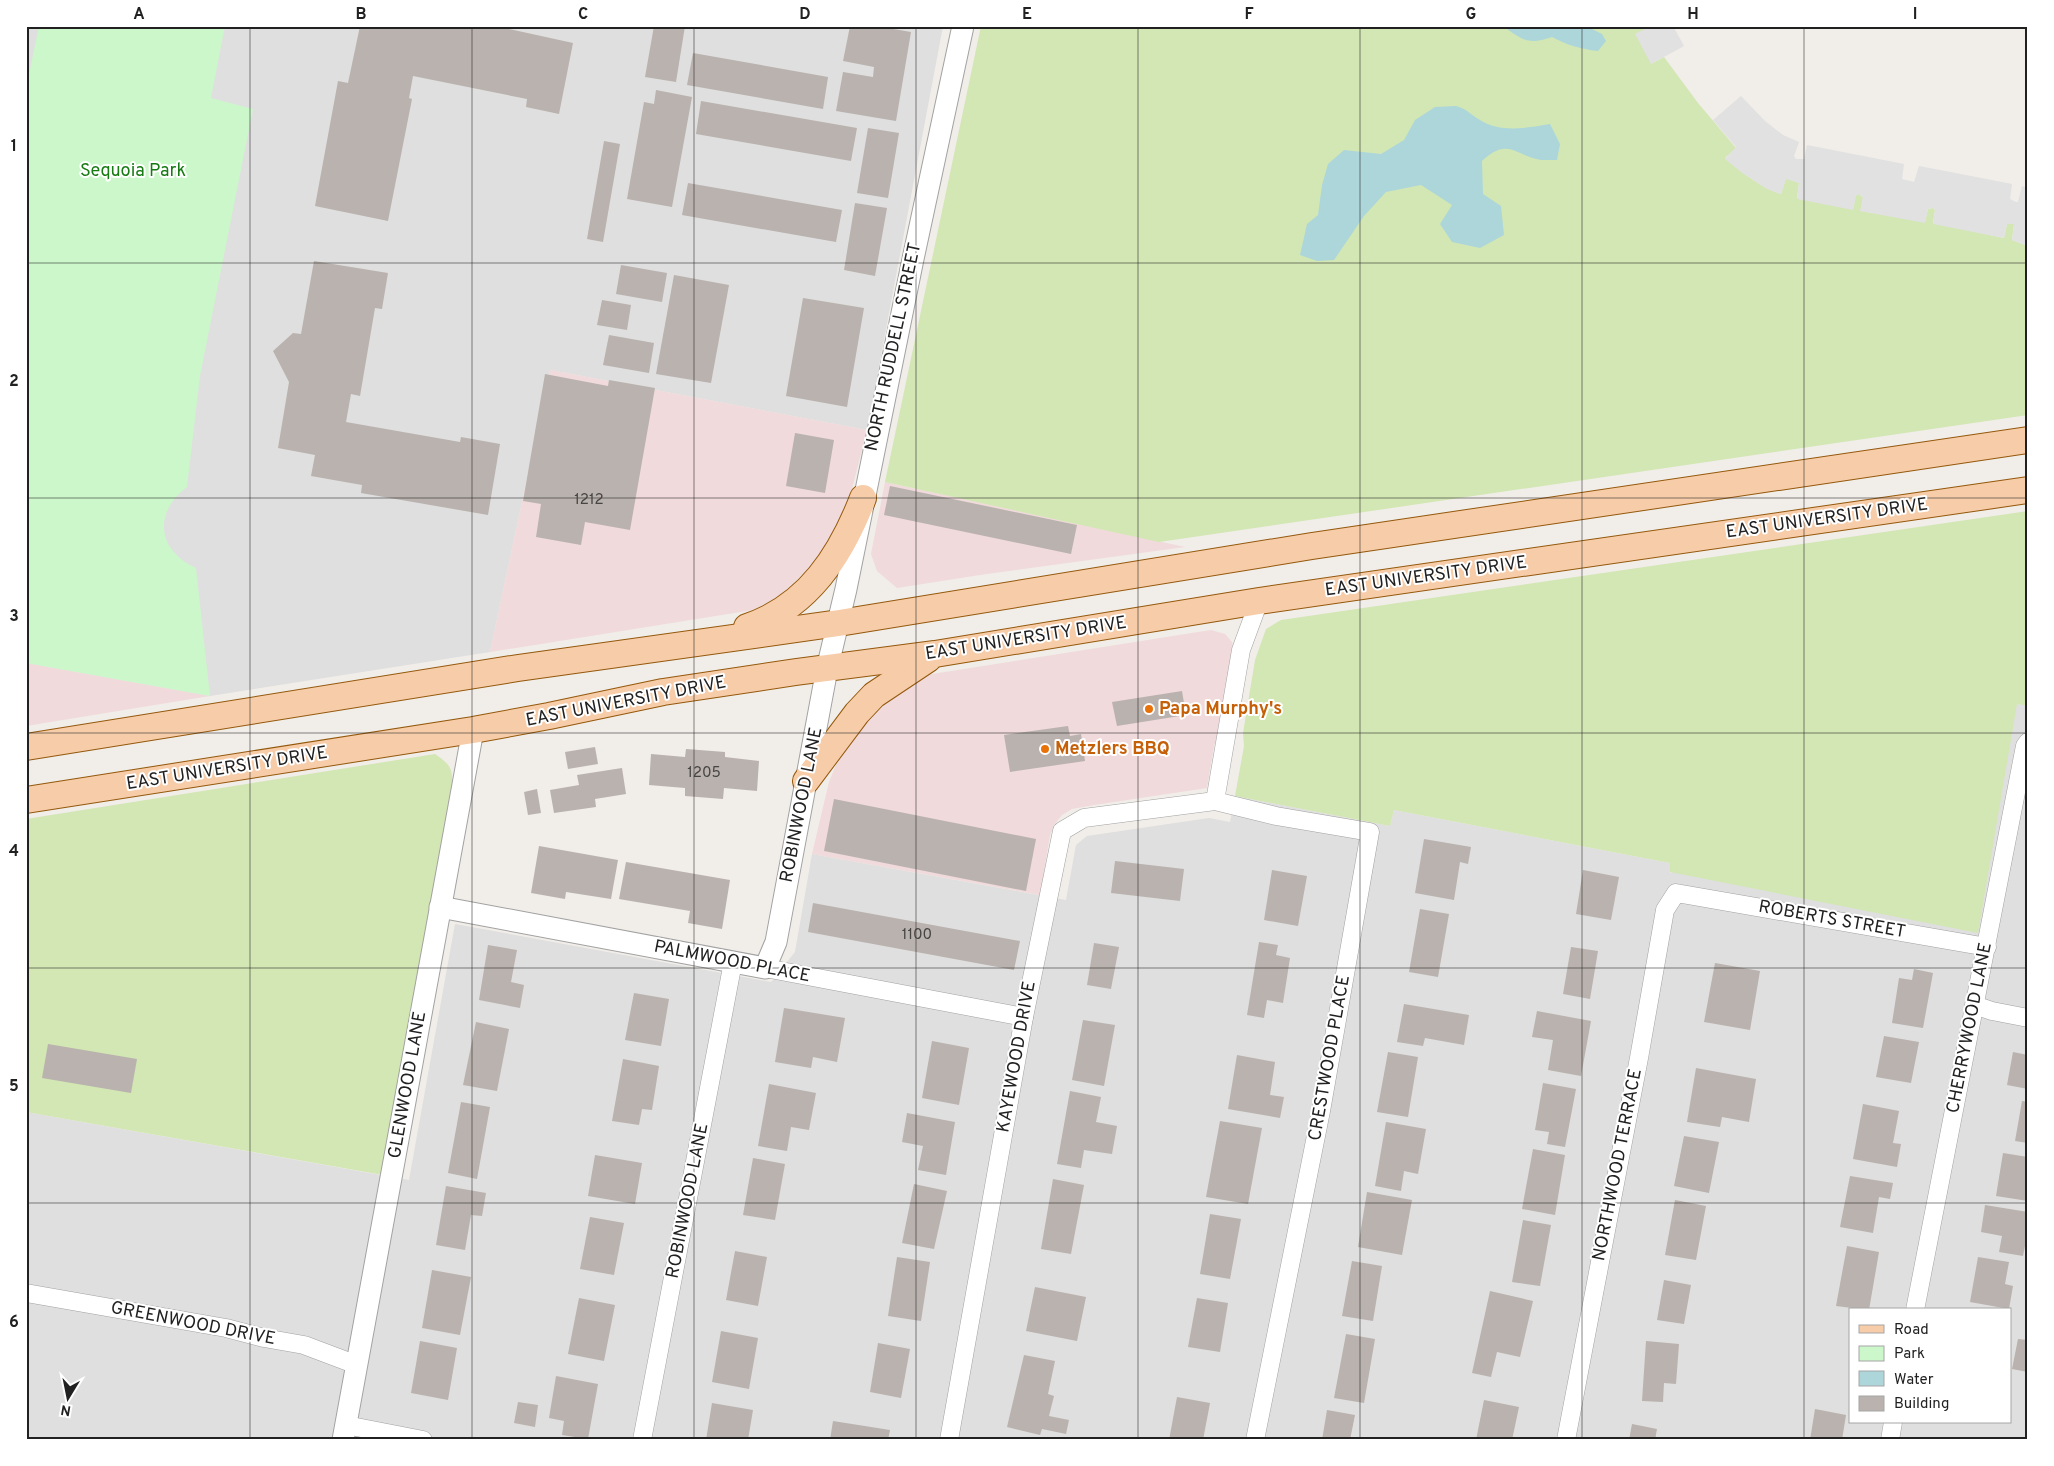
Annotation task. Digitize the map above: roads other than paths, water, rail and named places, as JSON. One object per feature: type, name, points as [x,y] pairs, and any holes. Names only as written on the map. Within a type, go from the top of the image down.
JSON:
[{"type":"main road","points":[[26,747],[518,668],[706,640],[839,623],[1312,546],[2028,440]]},
{"type":"main road","name":"EAST UNIVERSITY DRIVE","points":[[26,800],[473,730],[663,692],[935,654],[1259,601],[2028,490]]},
{"type":"main road","points":[[706,640],[756,624],[778,613],[801,596],[824,572],[841,549],[863,498]]},
{"type":"main road","points":[[806,781],[857,713],[874,696],[935,654]]},
{"type":"street","name":"NORTH RUDDELL STREET","points":[[828,669],[963,26]]},
{"type":"street","points":[[1214,801],[1241,650],[1259,601]]},
{"type":"street","name":"ROBINWOOD LANE","points":[[765,968],[776,942],[828,669]]},
{"type":"street","name":"GLENWOOD LANE","points":[[344,1432],[473,730]]},
{"type":"street","name":"CHERRYWOOD LANE","points":[[1915,1308],[2026,744]]},
{"type":"street","name":"KAYEWOOD DRIVE","points":[[949,1440],[1024,1016],[1062,831],[1084,818],[1214,801]]},
{"type":"street","name":"CRESTWOOD PLACE","points":[[1214,801],[1276,816],[1370,832],[1321,1111],[1256,1440]]},
{"type":"street","name":"ROBERTS STREET","points":[[1676,893],[1986,948]]},
{"type":"street","name":"NORTHWOOD TERRACE","points":[[1566,1440],[1639,1058],[1665,910],[1676,893]]},
{"type":"street","name":"PALMWOOD PLACE","points":[[440,907],[1024,1016]]},
{"type":"street","name":"ROBINWOOD LANE","points":[[642,1440],[733,962]]},
{"type":"street","points":[[1974,1005],[1992,1011],[2028,1018]]},
{"type":"street","name":"GREENWOOD DRIVE","points":[[26,1293],[226,1328],[264,1338],[304,1345],[357,1365]]},
{"type":"street","points":[[1890,1440],[1893,1424]]},
{"type":"street","points":[[344,1432],[423,1440]]},
{"type":"water","points":[[1507,26],[1586,26],[1602,34],[1606,41],[1598,51],[1574,46],[1552,37],[1538,41],[1528,41],[1507,29]]},
{"type":"water","points":[[1456,106],[1496,127],[1532,127],[1550,124],[1560,144],[1557,160],[1541,160],[1505,149],[1498,150],[1482,161],[1483,194],[1501,206],[1504,235],[1480,248],[1452,242],[1440,224],[1452,205],[1421,185],[1386,192],[1364,216],[1334,260],[1317,261],[1300,255],[1307,224],[1318,215],[1322,185],[1328,164],[1344,150],[1381,154],[1404,140],[1415,120],[1435,107]]},
{"type":"place","name":"Papa Murphy's","points":[[1149,709]]},
{"type":"place","name":"Metzlers BBQ","points":[[1045,749]]},
{"type":"park label","name":"Sequoia Park","points":[[133,171]]}]
